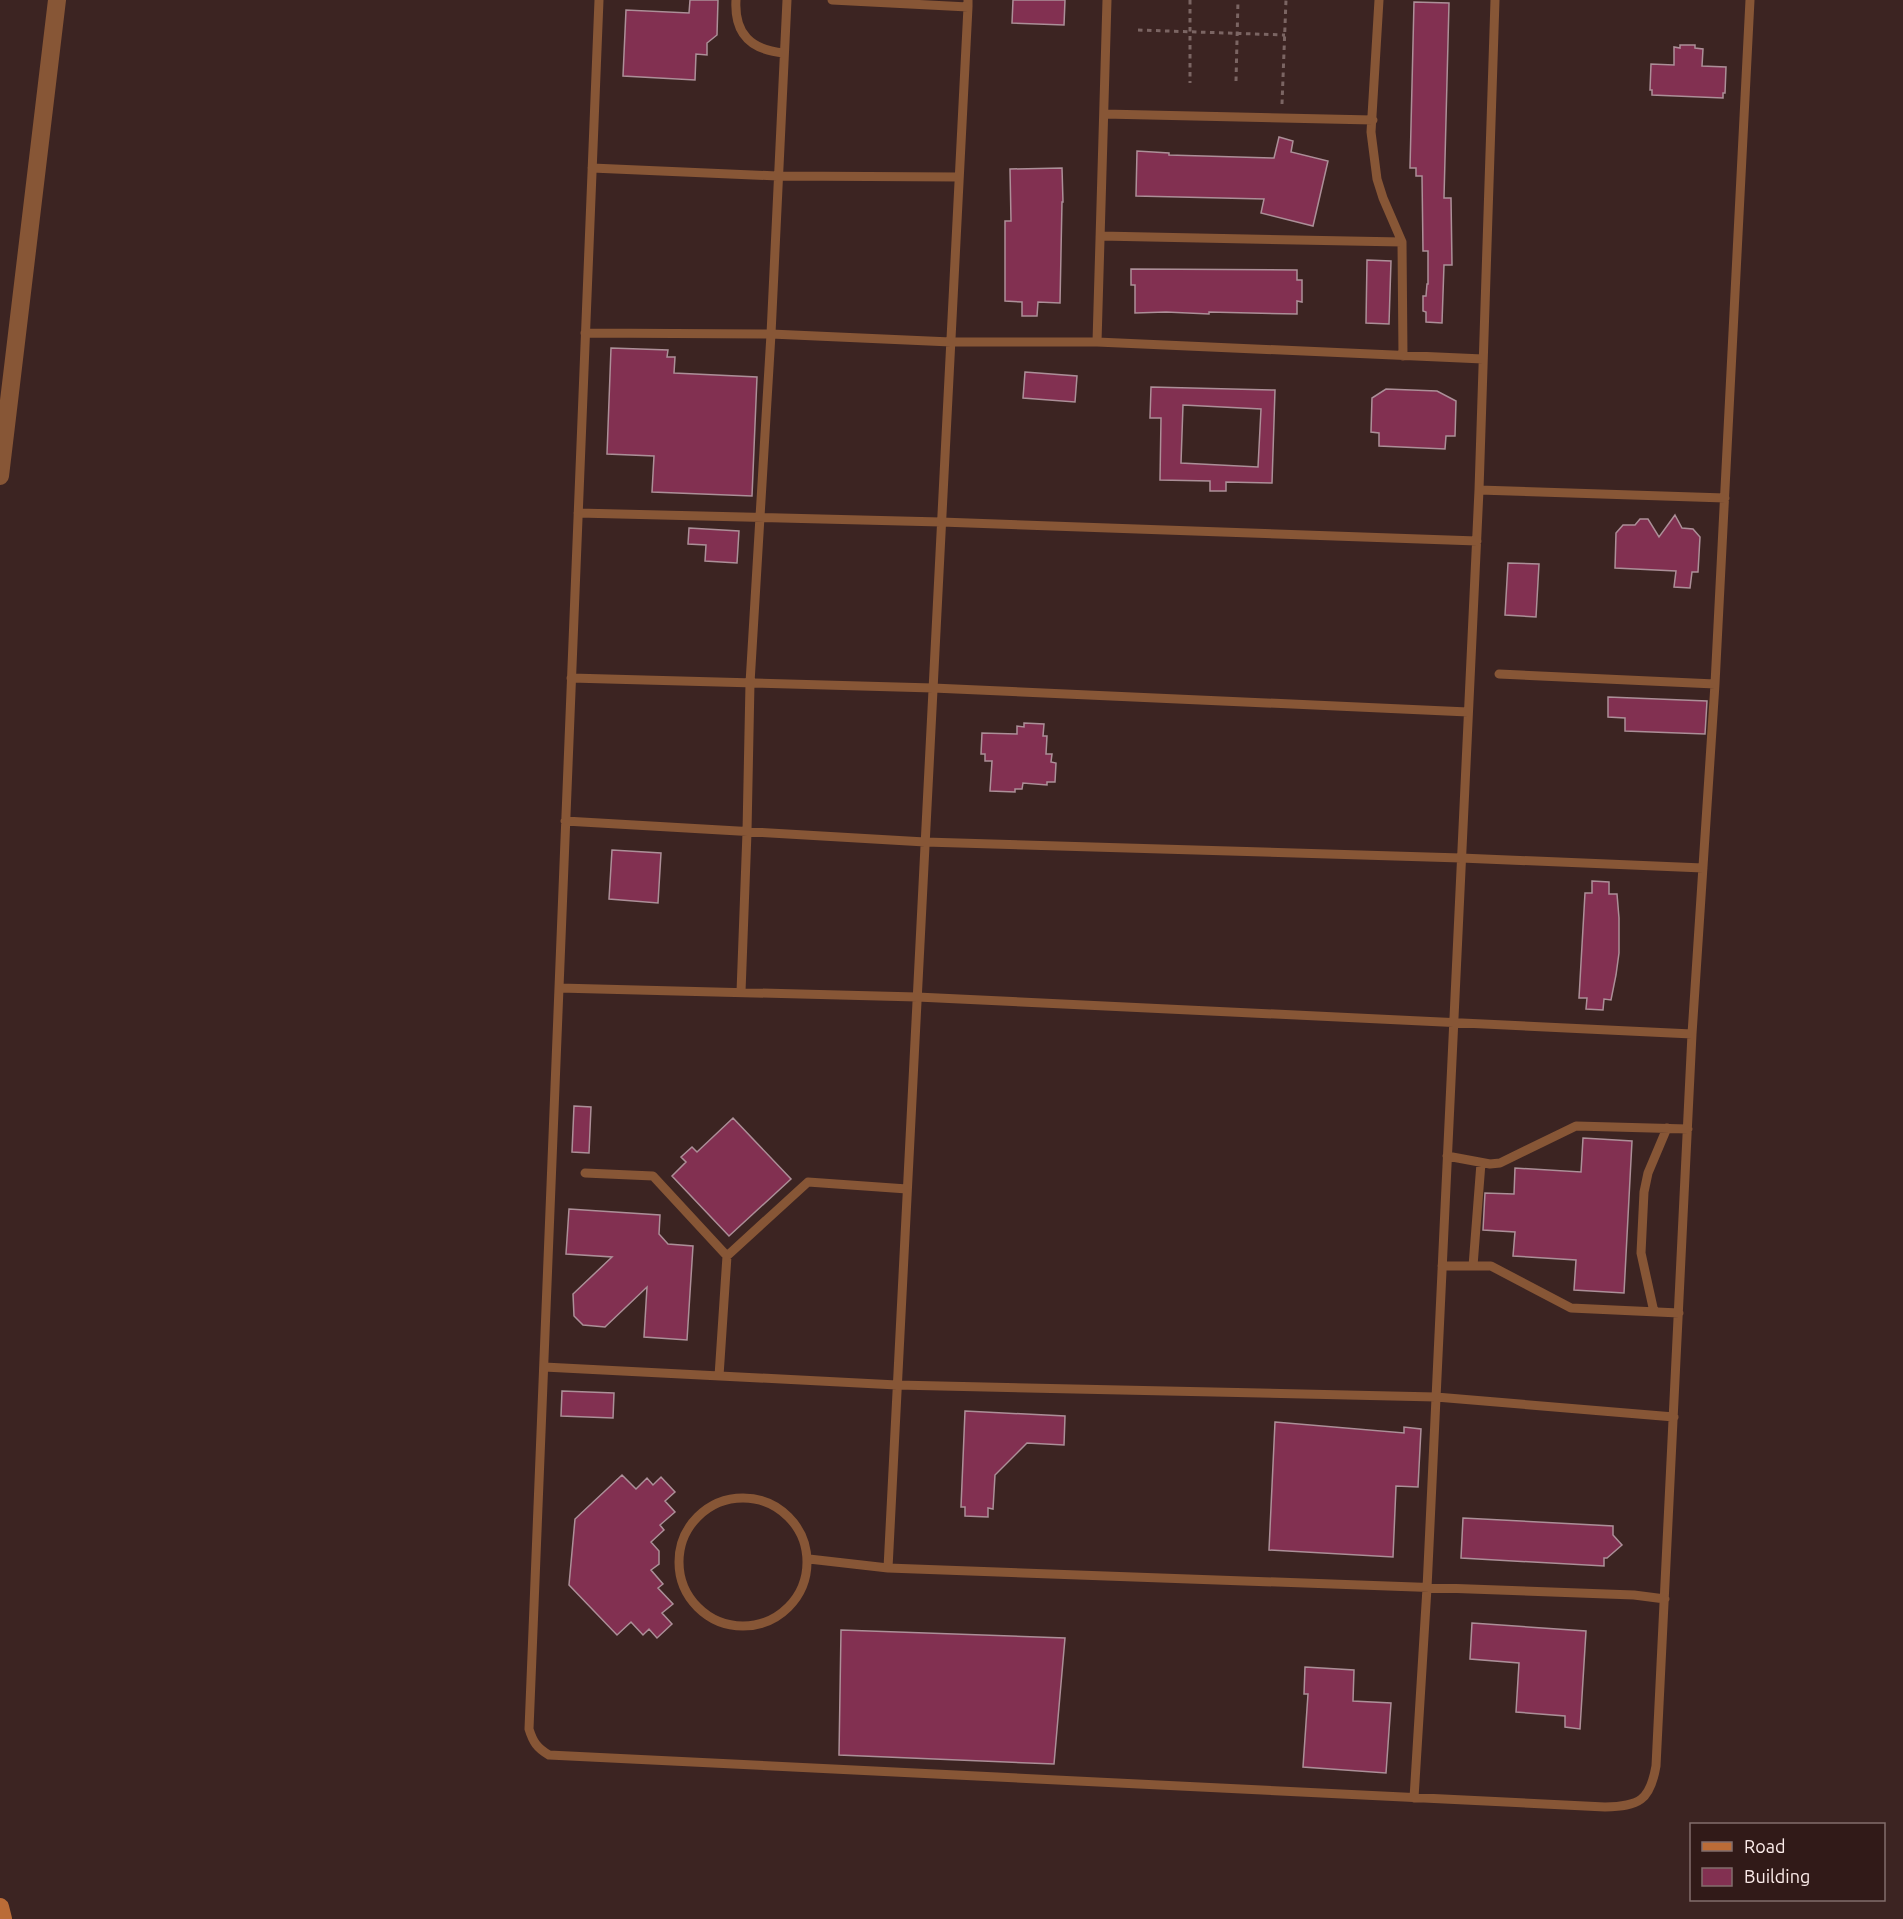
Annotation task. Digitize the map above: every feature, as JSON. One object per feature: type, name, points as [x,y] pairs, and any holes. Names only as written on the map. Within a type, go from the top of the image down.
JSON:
[{"type":"main road","points":[[0,1907],[3,1919]]},
{"type":"street","points":[[0,476],[57,0]]},
{"type":"lane","points":[[599,0],[529,1729],[538,1749],[549,1755],[1605,1807],[1627,1806],[1638,1801],[1647,1793],[1653,1781],[1656,1766],[1692,1034],[1715,684],[1750,0]]},
{"type":"lane","points":[[736,0],[735,15],[741,31],[752,44],[767,52],[784,53]]},
{"type":"lane","points":[[741,992],[750,683],[771,334],[787,0]]},
{"type":"lane","points":[[832,0],[968,3],[888,1568]]},
{"type":"lane","points":[[1097,342],[1107,0]]},
{"type":"lane","points":[[1379,0],[1371,132],[1377,179],[1402,242],[1403,356]]},
{"type":"lane","points":[[1414,1798],[1436,1397],[1477,541],[1495,0]]},
{"type":"lane","points":[[1104,114],[1373,120]]},
{"type":"lane","points":[[592,168],[777,176],[959,177]]},
{"type":"lane","points":[[1100,236],[1402,242]]},
{"type":"lane","points":[[585,333],[771,334],[951,342],[1097,342],[1483,359]]},
{"type":"lane","points":[[1479,490],[1725,498]]},
{"type":"lane","points":[[578,513],[941,522],[1477,541]]},
{"type":"lane","points":[[1499,674],[1715,684]]},
{"type":"lane","points":[[571,678],[933,688],[1468,712]]},
{"type":"lane","points":[[565,820],[925,842],[1461,858],[1703,868]]},
{"type":"lane","points":[[559,987],[917,997],[1692,1034]]},
{"type":"lane","points":[[1447,1156],[1481,1163],[1500,1163],[1576,1126],[1688,1129]]},
{"type":"lane","points":[[1654,1312],[1641,1253],[1644,1192],[1648,1173],[1667,1128]]},
{"type":"lane","points":[[1473,1266],[1481,1163]]},
{"type":"lane","points":[[585,1173],[653,1176],[727,1256]]},
{"type":"lane","points":[[719,1376],[727,1256],[808,1182],[907,1189]]},
{"type":"lane","points":[[1442,1266],[1491,1266],[1571,1308],[1679,1313]]},
{"type":"lane","points":[[544,1367],[897,1385],[1436,1397],[1674,1417]]},
{"type":"lane","points":[[748,1497],[778,1506],[800,1529],[809,1559],[803,1590],[783,1614],[755,1627],[723,1625],[696,1608],[680,1581],[678,1550],[692,1521],[717,1502],[748,1497]]},
{"type":"lane","points":[[809,1559],[888,1568],[1634,1595],[1665,1599]]},
{"type":"path","points":[[1190,0],[1190,83]]},
{"type":"path","points":[[1236,81],[1238,0]]},
{"type":"path","points":[[1281,118],[1286,0]]},
{"type":"path","points":[[1138,30],[1285,35]]},
{"type":"building","points":[[690,0],[718,0],[717,35],[707,43],[707,55],[696,54],[695,80],[623,76],[626,10],[689,13]]},
{"type":"building","points":[[1013,0],[1065,0],[1064,25],[1012,23]]},
{"type":"building","points":[[1414,2],[1449,3],[1444,198],[1451,198],[1452,265],[1444,265],[1442,323],[1426,322],[1426,312],[1423,311],[1423,296],[1426,296],[1428,284],[1428,251],[1423,251],[1422,176],[1416,176],[1416,168],[1410,168]]},
{"type":"building","points":[[1680,45],[1695,45],[1695,48],[1703,49],[1702,66],[1726,67],[1723,98],[1652,95],[1652,90],[1650,90],[1651,64],[1674,65],[1674,47],[1680,48]]},
{"type":"building","points":[[1279,137],[1293,141],[1291,152],[1328,161],[1313,226],[1261,213],[1264,199],[1136,196],[1137,151],[1169,153],[1169,155],[1274,158]]},
{"type":"building","points":[[1062,168],[1060,303],[1038,302],[1037,316],[1022,316],[1022,302],[1005,301],[1005,221],[1011,221],[1010,169]]},
{"type":"building","points":[[1367,260],[1391,261],[1389,324],[1366,323]]},
{"type":"building","points":[[1131,269],[1297,270],[1297,280],[1302,280],[1302,302],[1297,301],[1297,314],[1135,313],[1135,285],[1131,285]]},
{"type":"building","points":[[611,348],[668,350],[667,357],[675,357],[674,373],[757,377],[752,496],[652,492],[654,456],[607,454]]},
{"type":"building","points":[[1025,372],[1077,376],[1075,402],[1023,398]]},
{"type":"building","points":[[1151,387],[1275,390],[1272,483],[1226,482],[1226,491],[1210,491],[1210,481],[1160,480],[1161,418],[1150,418]],"holes":[[[1183,405],[1261,409],[1258,467],[1181,463]]]},
{"type":"building","points":[[1386,389],[1437,391],[1456,401],[1455,436],[1446,436],[1445,449],[1379,446],[1379,433],[1371,432],[1372,398]]},
{"type":"building","points":[[1675,515],[1682,528],[1693,529],[1700,537],[1698,572],[1692,572],[1690,588],[1674,587],[1676,571],[1615,568],[1616,533],[1623,525],[1635,525],[1640,519],[1648,519],[1659,537]]},
{"type":"building","points":[[689,528],[739,531],[737,563],[705,561],[706,545],[688,544]]},
{"type":"building","points":[[1508,563],[1539,564],[1536,617],[1505,615]]},
{"type":"building","points":[[1608,697],[1707,701],[1705,734],[1625,731],[1625,718],[1608,717]]},
{"type":"building","points":[[1024,723],[1044,724],[1043,736],[1047,736],[1046,754],[1052,754],[1051,762],[1056,763],[1055,782],[1047,782],[1047,785],[1023,783],[1022,789],[1015,789],[1015,792],[990,791],[992,761],[985,761],[985,754],[981,754],[982,733],[1017,734],[1017,726],[1024,727]]},
{"type":"building","points":[[612,850],[661,853],[658,903],[609,899]]},
{"type":"building","points":[[1592,881],[1609,882],[1609,894],[1617,894],[1619,953],[1611,1000],[1604,999],[1603,1010],[1586,1009],[1587,998],[1579,998],[1585,893],[1592,893]]},
{"type":"building","points":[[574,1106],[591,1107],[589,1153],[572,1152]]},
{"type":"building","points":[[733,1118],[791,1179],[729,1236],[672,1176],[686,1162],[681,1157],[692,1147],[697,1152]]},
{"type":"building","points":[[1583,1138],[1632,1141],[1624,1293],[1574,1290],[1576,1260],[1513,1256],[1515,1232],[1483,1230],[1485,1193],[1514,1194],[1515,1168],[1581,1172]]},
{"type":"building","points":[[569,1209],[660,1215],[659,1234],[668,1244],[693,1246],[687,1340],[644,1337],[647,1287],[605,1327],[583,1325],[574,1316],[573,1294],[612,1257],[566,1254]]},
{"type":"building","points":[[562,1391],[614,1393],[613,1418],[561,1416]]},
{"type":"building","points":[[965,1411],[1065,1416],[1064,1445],[1027,1443],[995,1475],[993,1509],[988,1508],[988,1517],[965,1516],[965,1507],[961,1507]]},
{"type":"building","points":[[1275,1422],[1404,1433],[1404,1427],[1421,1429],[1418,1487],[1396,1486],[1393,1557],[1269,1550]]},
{"type":"building","points":[[622,1475],[636,1489],[647,1478],[653,1485],[661,1477],[675,1492],[665,1501],[675,1512],[660,1525],[664,1530],[651,1542],[659,1551],[659,1564],[651,1570],[663,1584],[658,1588],[673,1604],[662,1613],[672,1624],[657,1638],[649,1629],[643,1635],[631,1622],[617,1635],[569,1585],[575,1519]]},
{"type":"building","points":[[1463,1518],[1613,1526],[1613,1535],[1622,1545],[1604,1558],[1604,1566],[1461,1558]]},
{"type":"building","points":[[1472,1623],[1586,1631],[1580,1729],[1565,1727],[1565,1716],[1516,1712],[1519,1663],[1470,1659]]},
{"type":"building","points":[[841,1630],[1065,1638],[1054,1764],[839,1755]]},
{"type":"building","points":[[1305,1667],[1354,1670],[1353,1701],[1391,1703],[1386,1773],[1303,1767],[1308,1694],[1304,1694]]}]
